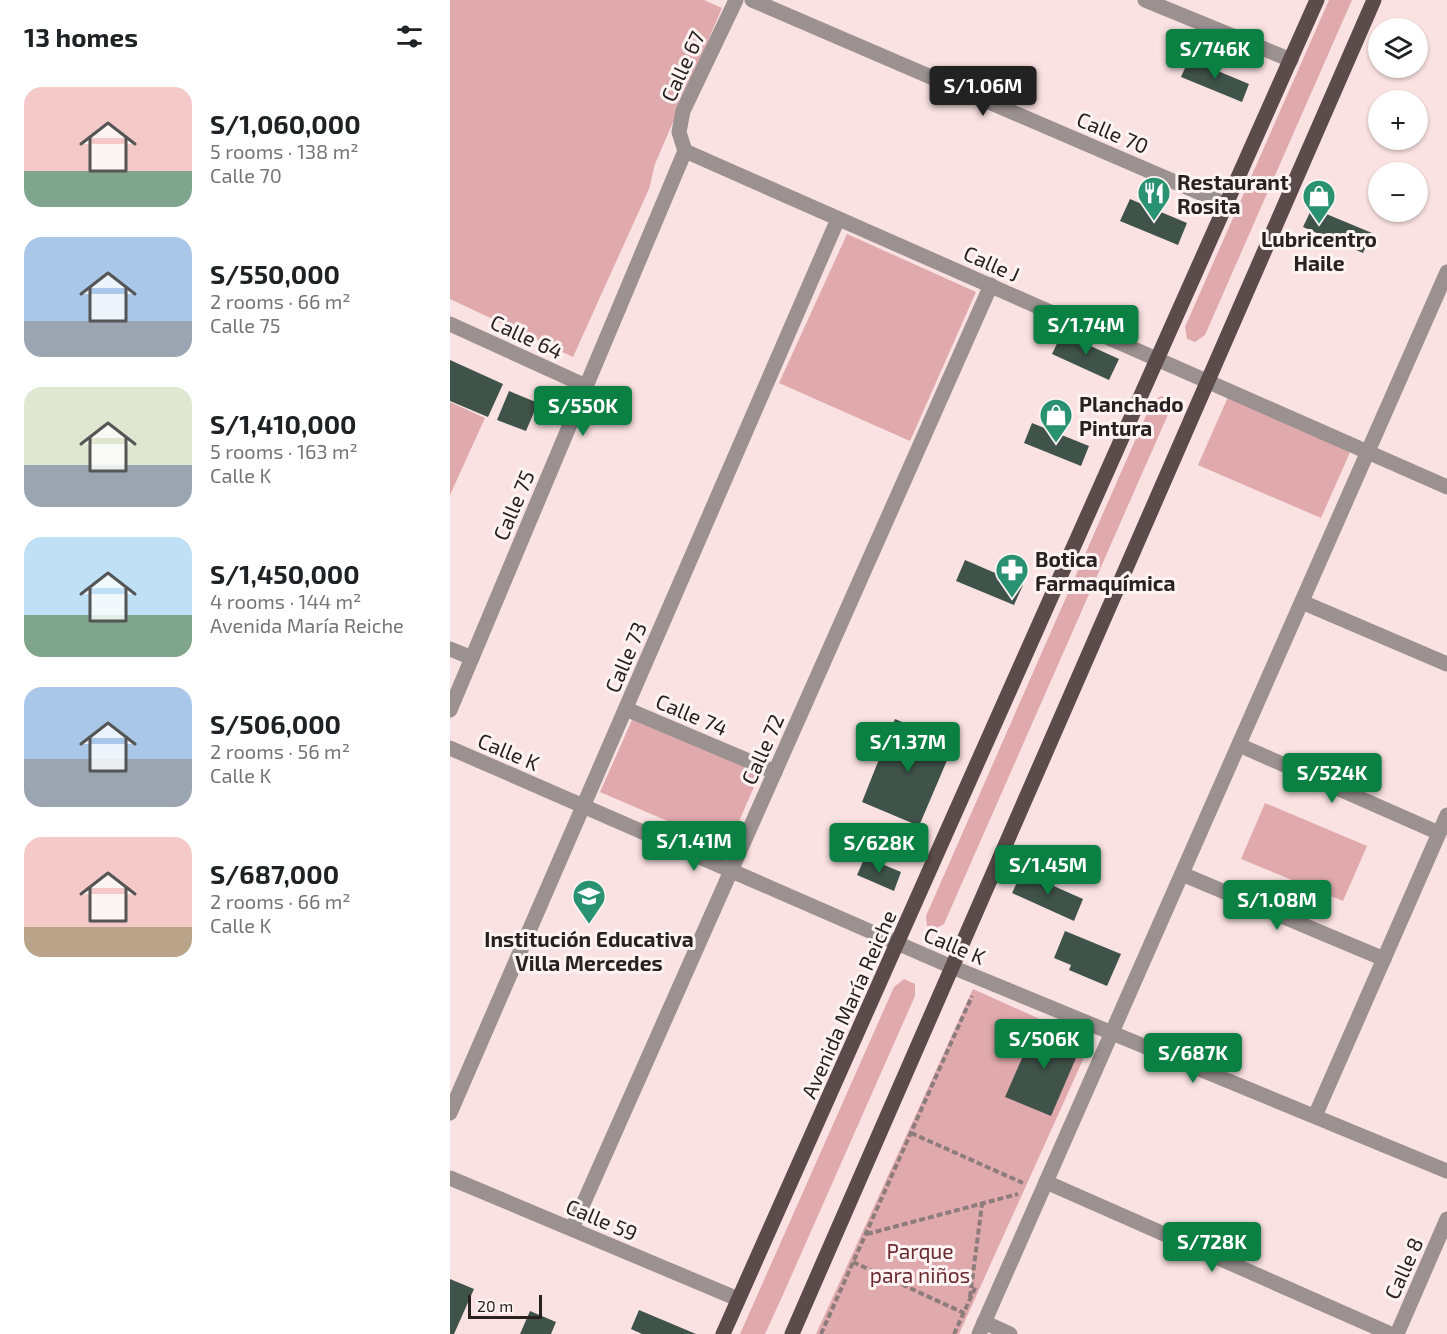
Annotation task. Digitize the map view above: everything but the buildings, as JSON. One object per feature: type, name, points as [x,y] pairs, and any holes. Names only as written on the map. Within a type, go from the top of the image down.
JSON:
[{"type":"main road","name":"Avenida María Reiche","points":[[723,1334],[1317,0]]},
{"type":"main road","points":[[792,1334],[1374,0]]},
{"type":"street","name":"Calle 67","points":[[685,151],[679,132],[683,111],[736,0]]},
{"type":"street","name":"Calle 70","points":[[752,0],[1226,204]]},
{"type":"street","points":[[1145,0],[1291,60]]},
{"type":"street","name":"Calle J","points":[[685,151],[1207,379],[1447,487]]},
{"type":"street","name":"Calle 75","points":[[450,710],[685,151]]},
{"type":"street","name":"Calle 73","points":[[450,1113],[838,219]]},
{"type":"street","points":[[1010,1334],[982,1328],[1368,451],[1442,296],[1447,272]]},
{"type":"street","name":"Calle 72","points":[[572,1229],[991,285]]},
{"type":"street","name":"Calle 64","points":[[450,324],[586,386]]},
{"type":"street","points":[[1302,602],[1447,664]]},
{"type":"street","points":[[450,649],[472,658]]},
{"type":"street","name":"Calle 74","points":[[626,709],[775,772]]},
{"type":"street","points":[[1239,745],[1439,833]]},
{"type":"street","name":"Calle K","points":[[450,748],[951,967],[1447,1171]]},
{"type":"street","points":[[1315,1116],[1447,815]]},
{"type":"street","points":[[1182,874],[1384,959]]},
{"type":"street","name":"Calle 59","points":[[450,1178],[738,1299]]},
{"type":"street","points":[[1046,1182],[1391,1334]]},
{"type":"street","name":"Calle 8","points":[[1397,1334],[1447,1219]]},
{"type":"path","points":[[821,1334],[973,995],[983,999]]},
{"type":"path","points":[[911,1133],[1023,1183]]},
{"type":"path","points":[[1013,1204],[1028,1172]]},
{"type":"path","points":[[866,1234],[1018,1194]]},
{"type":"path","points":[[969,1301],[982,1204]]},
{"type":"path","points":[[853,1263],[964,1313]]},
{"type":"path","points":[[954,1334],[979,1280]]},
{"type":"green space","points":[[450,0],[704,0],[722,8],[655,164],[649,189],[573,357],[450,299]]},
{"type":"green space","points":[[1329,0],[1352,0],[1205,335],[1195,342],[1187,339],[1185,327]]},
{"type":"green space","points":[[847,234],[976,292],[910,441],[779,383]]},
{"type":"green space","points":[[1161,396],[1169,399],[1170,410],[944,924],[935,929],[927,926],[926,916],[1152,402]]},
{"type":"green space","points":[[1228,397],[1351,450],[1321,518],[1198,465]]},
{"type":"green space","points":[[450,402],[485,418],[450,495]]},
{"type":"green space","points":[[636,711],[763,766],[728,847],[600,792]]},
{"type":"green space","points":[[1265,803],[1367,846],[1343,901],[1241,859]]},
{"type":"green space","points":[[904,979],[915,984],[915,996],[765,1334],[740,1334],[894,987]]},
{"type":"green space","name":"Parque para niños","points":[[973,989],[1091,1042],[959,1334],[816,1334]]},
{"type":"place","name":"Restaurant Rosita","points":[[1154,222]]},
{"type":"place","name":"Lubricentro Haile","points":[[1319,225]]},
{"type":"place","name":"Planchado Pintura","points":[[1056,444]]},
{"type":"place","name":"Botica Farmaquímica","points":[[1012,599]]},
{"type":"place","name":"Institución Educativa Villa Mercedes","points":[[589,925]]}]
